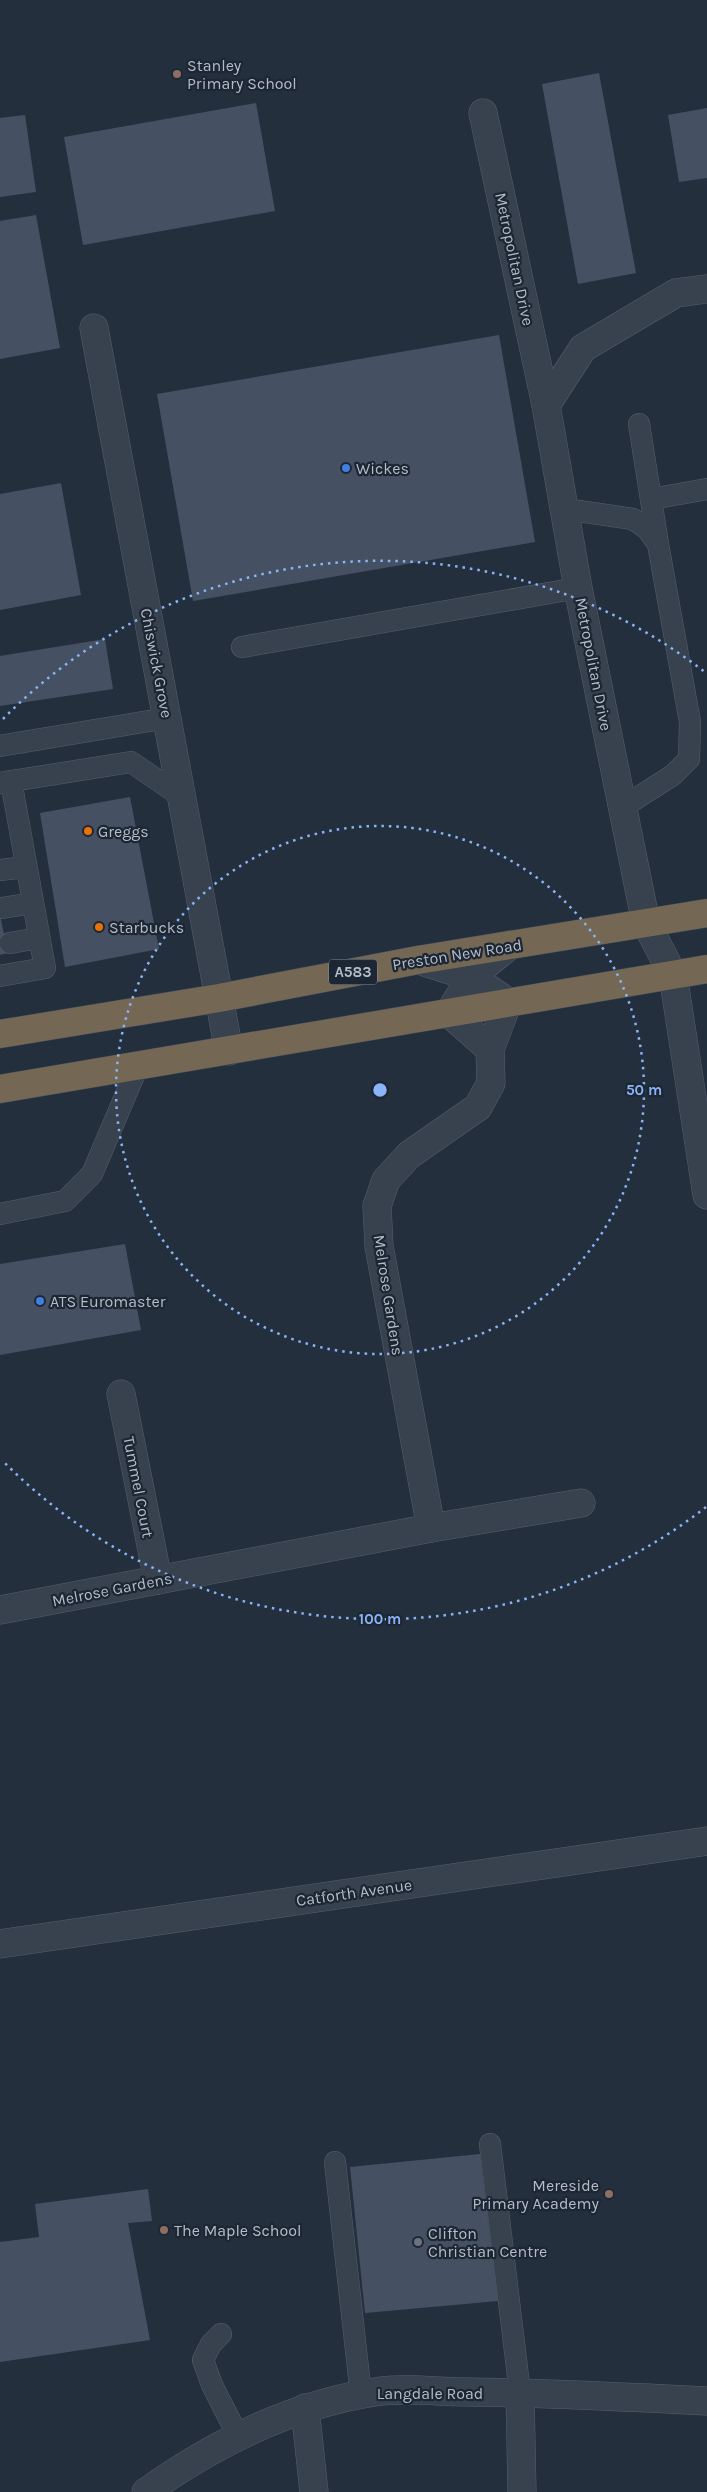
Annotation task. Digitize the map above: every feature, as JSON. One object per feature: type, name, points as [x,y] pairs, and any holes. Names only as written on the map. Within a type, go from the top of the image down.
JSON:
[{"type":"highway","name":"Preston New Road","points":[[0,1034],[219,998],[418,960],[707,913]]},
{"type":"highway","points":[[0,1089],[707,969]]},
{"type":"street","name":"Metropolitan Drive","points":[[483,113],[546,405],[578,588],[646,923],[673,975],[701,1123],[707,1195]]},
{"type":"street","points":[[546,405],[583,348],[676,293],[707,289]]},
{"type":"street","name":"Chiswick Grove","points":[[94,328],[229,1051]]},
{"type":"street","points":[[418,960],[471,976],[508,1002],[490,1049],[449,1013],[471,976],[510,945]]},
{"type":"street","name":"Melrose Gardens","points":[[431,1528],[378,1246],[377,1206],[386,1180],[409,1155],[478,1107],[491,1083],[490,1049]]},
{"type":"street","name":"Tummel Court","points":[[121,1394],[158,1580]]},
{"type":"street","name":"Melrose Gardens","points":[[0,1610],[431,1528],[580,1503]]},
{"type":"street","name":"Catforth Avenue","points":[[0,1944],[707,1841]]},
{"type":"street","name":"Langdale Road","points":[[146,2492],[238,2436],[271,2419],[361,2394],[388,2391],[520,2393],[707,2401]]},
{"type":"street","points":[[520,2393],[522,2492]]},
{"type":"street","points":[[305,2408],[314,2492]]},
{"type":"lane","points":[[623,806],[673,775],[689,759],[690,722],[658,544],[639,424]]},
{"type":"lane","points":[[651,499],[707,489]]},
{"type":"lane","points":[[564,509],[633,519],[647,529],[658,544]]},
{"type":"lane","points":[[242,647],[578,588]]},
{"type":"lane","points":[[0,746],[168,718]]},
{"type":"lane","points":[[0,976],[44,968],[26,866],[10,830],[6,790],[130,762],[182,797]]},
{"type":"lane","points":[[0,870],[26,866]]},
{"type":"lane","points":[[2,908],[33,903]]},
{"type":"lane","points":[[10,943],[39,938]]},
{"type":"lane","points":[[0,1214],[65,1201],[92,1174],[138,1066]]},
{"type":"lane","points":[[490,2144],[520,2393]]},
{"type":"lane","points":[[335,2162],[361,2394]]},
{"type":"lane","points":[[222,2334],[211,2344],[203,2360],[209,2378],[238,2436]]},
{"type":"building","points":[[599,73],[636,273],[578,284],[542,84]]},
{"type":"building","points":[[256,103],[275,211],[83,245],[64,137]]},
{"type":"building","points":[[707,108],[707,178],[679,182],[668,115]]},
{"type":"building","points":[[25,115],[36,192],[0,197],[0,118]]},
{"type":"building","points":[[36,215],[60,348],[0,359],[0,221]]},
{"type":"building","name":"Wickes","points":[[499,335],[535,542],[193,601],[157,394]]},
{"type":"building","points":[[61,483],[81,595],[0,610],[0,494]]},
{"type":"building","points":[[105,639],[113,689],[0,706],[0,656]]},
{"type":"building","points":[[130,797],[159,949],[65,967],[40,813]]},
{"type":"building","points":[[0,915],[8,953],[0,955]]},
{"type":"building","points":[[125,1244],[141,1330],[0,1355],[0,1264]]},
{"type":"building","points":[[480,2154],[498,2301],[365,2313],[350,2167]]},
{"type":"building","points":[[148,2189],[152,2221],[128,2223],[150,2340],[0,2362],[0,2242],[39,2237],[35,2204]]},
{"type":"place","name":"Stanley Primary School","points":[[177,74]]},
{"type":"place","name":"Wickes","points":[[346,468]]},
{"type":"place","name":"Greggs","points":[[88,831]]},
{"type":"place","name":"Starbucks","points":[[99,927]]},
{"type":"place","name":"ATS Euromaster","points":[[40,1301]]},
{"type":"place","name":"Mereside Primary Academy","points":[[609,2194]]},
{"type":"place","name":"The Maple School","points":[[164,2230]]},
{"type":"place","name":"Clifton Christian Centre","points":[[418,2242]]}]
